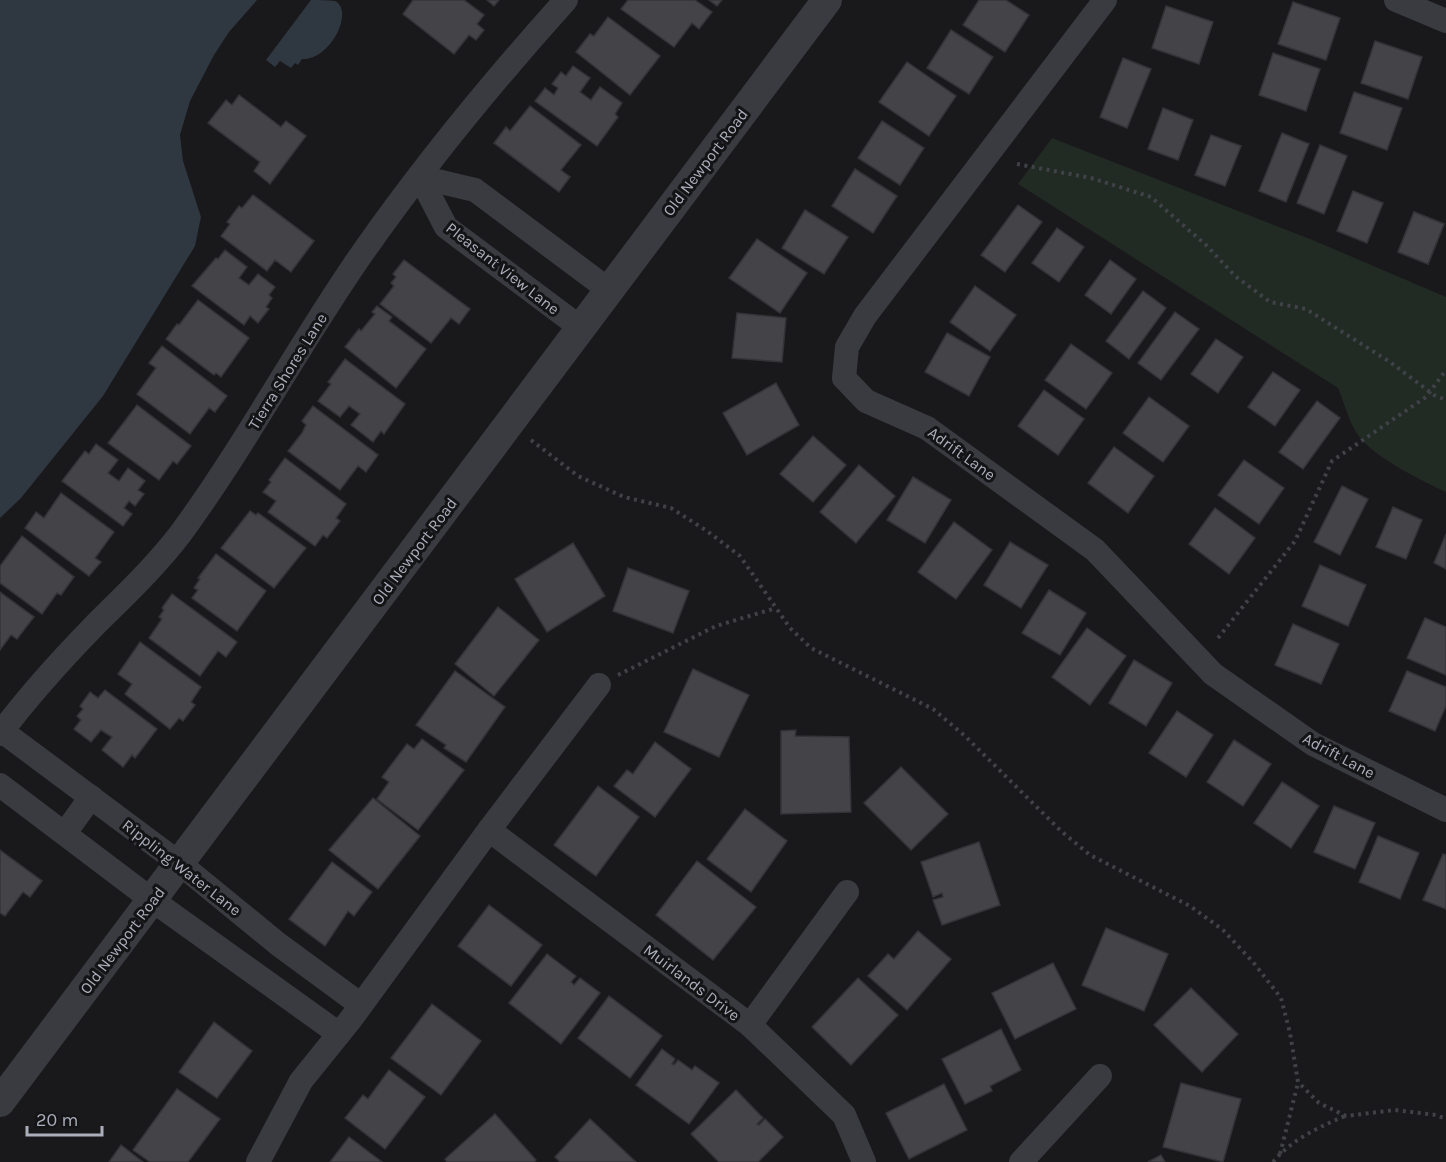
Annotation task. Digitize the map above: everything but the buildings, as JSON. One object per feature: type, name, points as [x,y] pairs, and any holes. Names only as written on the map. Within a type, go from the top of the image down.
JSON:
[{"type":"street","name":"Tierra Shores Lane","points":[[1,733],[28,697],[179,536],[218,481],[319,318],[362,254],[501,73],[566,0]]},
{"type":"street","name":"Old Newport Road","points":[[0,1102],[827,0]]},
{"type":"street","name":"Adrift Lane","points":[[1105,0],[866,316],[847,347],[844,378],[866,401],[927,428],[1095,550],[1213,674],[1313,744],[1446,810]]},
{"type":"street","points":[[1396,0],[1446,21]]},
{"type":"street","points":[[420,177],[475,190],[609,290]]},
{"type":"street","name":"Pleasant View Lane","points":[[420,177],[446,227],[581,328]]},
{"type":"street","points":[[258,1162],[301,1081],[361,1005],[599,685]]},
{"type":"street","name":"Rippling Water Lane","points":[[1,733],[179,863],[260,929],[361,1005]]},
{"type":"street","points":[[0,785],[152,900],[339,1034]]},
{"type":"street","points":[[64,833],[91,797]]},
{"type":"street","name":"Muirlands Drive","points":[[489,830],[750,1025],[844,1114],[864,1162]]},
{"type":"street","points":[[750,1025],[847,892]]},
{"type":"street","points":[[237,960],[260,929]]},
{"type":"street","points":[[1021,1162],[1100,1076]]},
{"type":"path","points":[[1017,164],[1091,178],[1151,197],[1207,246],[1234,276],[1270,302],[1306,309],[1390,362],[1434,395],[1446,400]]},
{"type":"path","points":[[1218,638],[1295,541],[1332,461],[1426,398],[1446,370]]},
{"type":"path","points":[[509,423],[578,477],[624,497],[671,508],[707,531],[740,556],[790,628],[811,648],[933,709],[965,736],[1061,831],[1090,855],[1190,906],[1223,930],[1253,962],[1281,998],[1290,1033],[1298,1082],[1279,1155]]},
{"type":"path","points":[[599,685],[716,626],[776,608]]},
{"type":"path","points":[[1298,1082],[1319,1103],[1346,1116]]},
{"type":"path","points":[[1273,1162],[1279,1155],[1319,1127],[1346,1116],[1395,1110],[1436,1114],[1446,1119]]},
{"type":"shaded area","points":[[0,0],[257,0],[229,32],[214,55],[190,101],[180,135],[183,161],[201,217],[195,246],[103,396],[21,498],[0,518]]},
{"type":"shaded area","points":[[311,0],[335,1],[340,6],[341,24],[336,34],[322,52],[302,59],[298,65],[295,63],[291,68],[280,61],[275,67],[266,60]]},
{"type":"shaded area","points":[[1052,138],[1315,241],[1446,297],[1446,492],[1372,450],[1356,432],[1338,388],[1018,184]]}]
